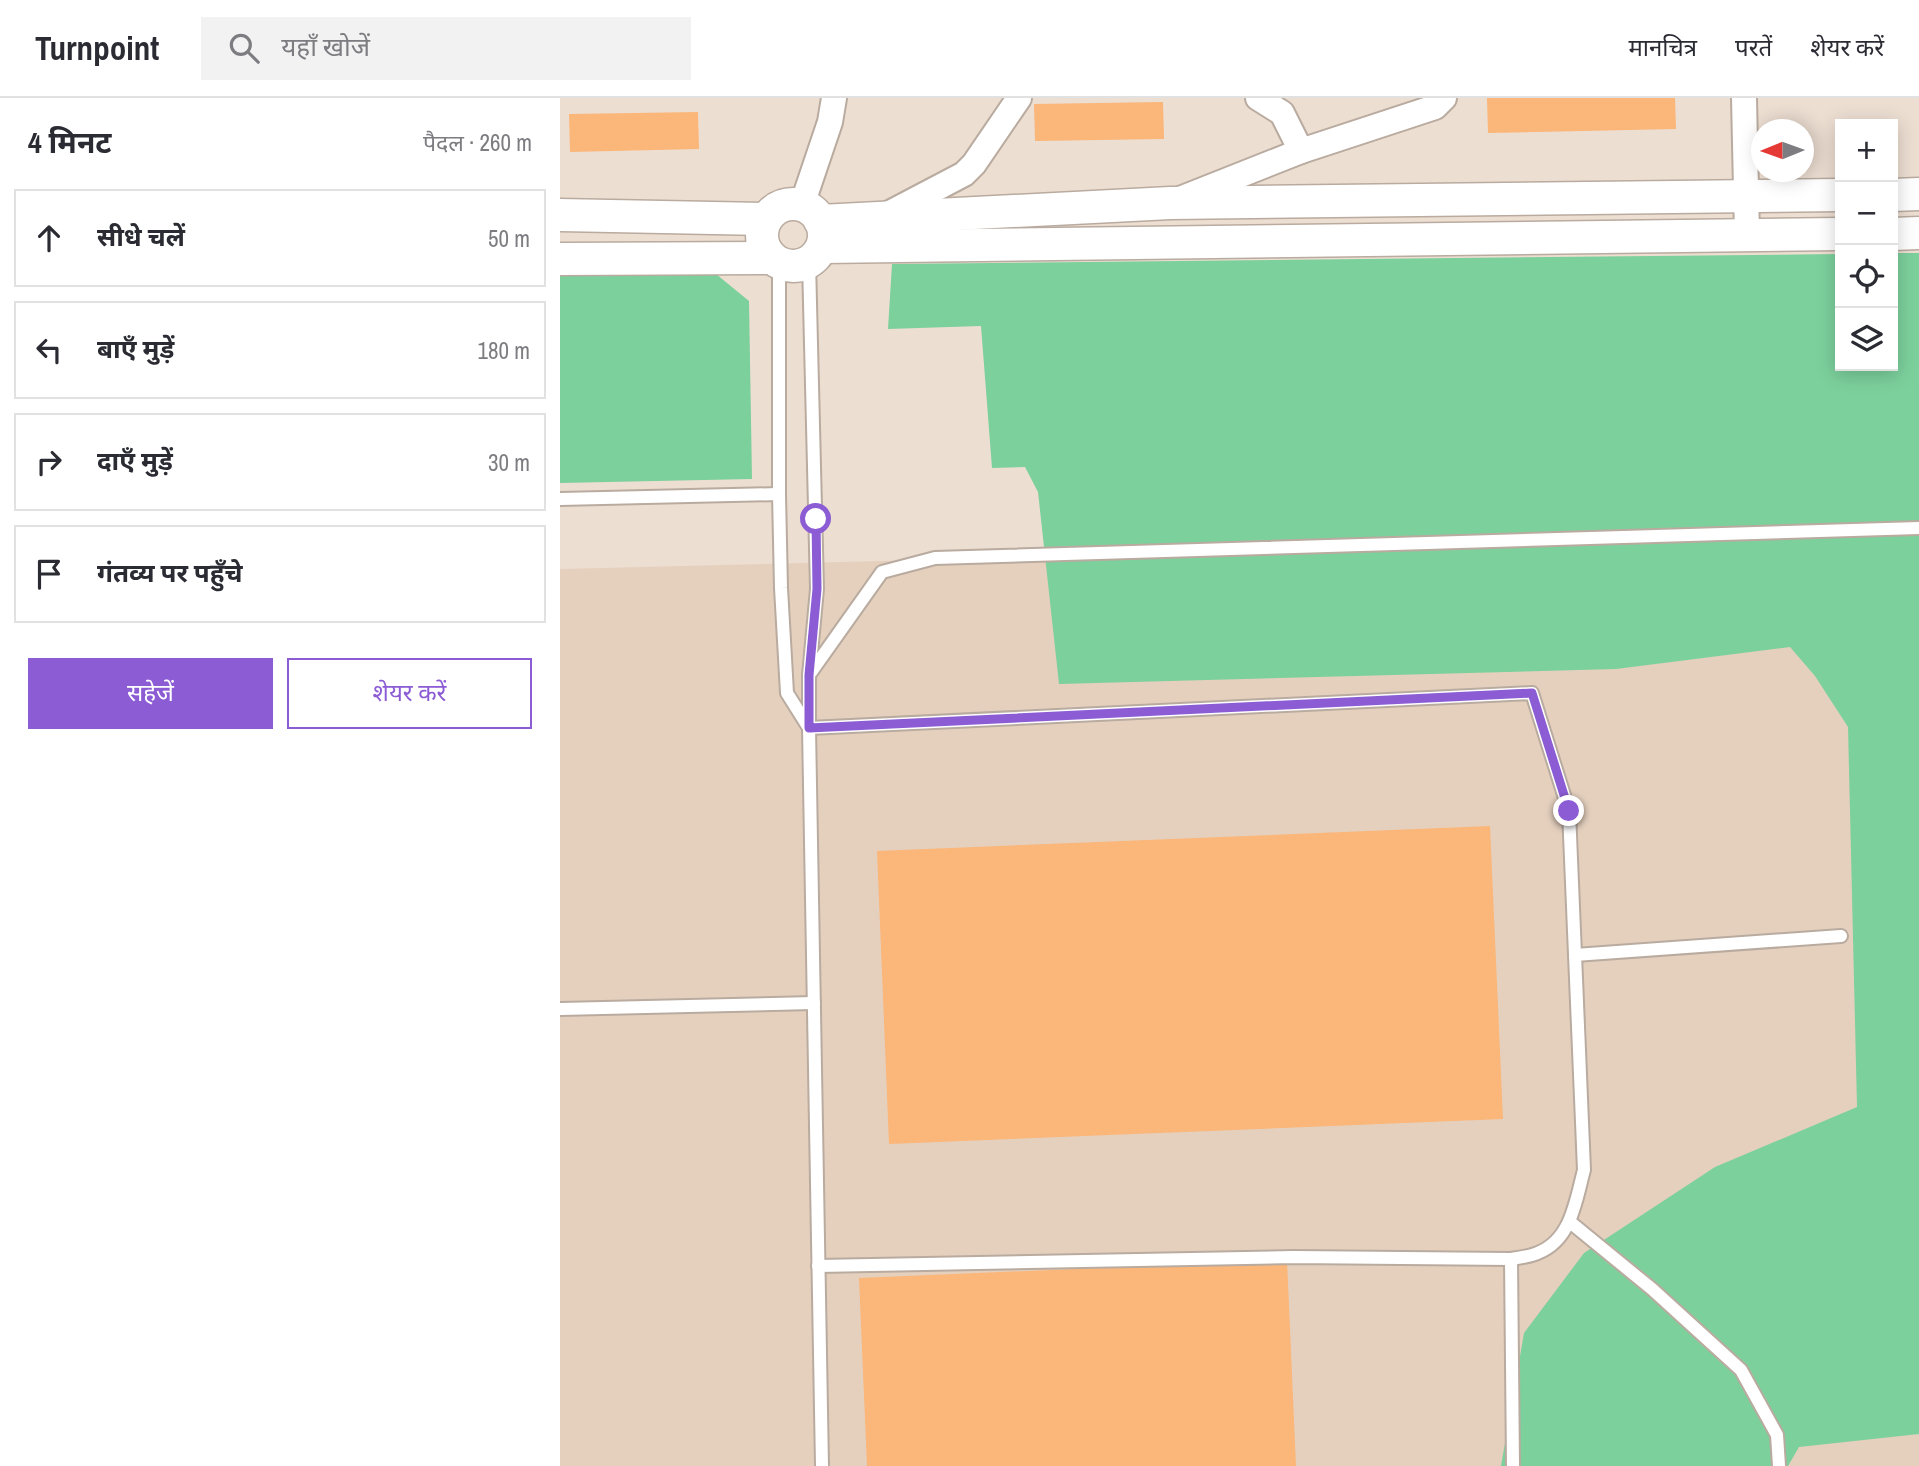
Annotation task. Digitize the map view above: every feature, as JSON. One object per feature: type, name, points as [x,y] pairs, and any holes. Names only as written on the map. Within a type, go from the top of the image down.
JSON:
[{"type":"street","points":[[801,243],[834,98]]},
{"type":"street","points":[[560,215],[766,219],[762,229],[765,249],[801,243],[880,218],[964,174],[974,164],[1019,98]]},
{"type":"street","points":[[1258,98],[1282,113],[1301,151]]},
{"type":"street","points":[[1170,203],[1301,151],[1435,107],[1444,98]]},
{"type":"street","points":[[1744,98],[1747,235]]},
{"type":"street","points":[[1898,195],[1919,194]]},
{"type":"street","points":[[880,218],[1170,203],[1835,195]]},
{"type":"street","points":[[1898,234],[1919,233]]},
{"type":"street","points":[[560,259],[801,243],[1835,234]]},
{"type":"lane","points":[[801,243],[779,494],[787,693],[809,728]]},
{"type":"lane","points":[[801,243],[817,589],[809,675],[809,728],[822,1466]]},
{"type":"lane","points":[[560,499],[779,494]]},
{"type":"lane","points":[[809,675],[882,572],[935,558],[1919,528]]},
{"type":"lane","points":[[809,728],[1532,693],[1569,811],[1584,1170],[1570,1222],[1557,1241],[1535,1254],[1511,1259],[1293,1258],[818,1266]]},
{"type":"lane","points":[[1575,955],[1841,936]]},
{"type":"lane","points":[[560,1009],[814,1003]]},
{"type":"lane","points":[[1570,1222],[1652,1289],[1741,1370],[1777,1435],[1779,1466]]},
{"type":"lane","points":[[1511,1259],[1513,1466]]},
{"type":"shaded area","points":[[1919,535],[1919,1466],[560,1466],[560,569]]},
{"type":"green space","points":[[1898,253],[1919,253],[1919,1434],[1799,1447],[1788,1466],[1501,1466],[1524,1333],[1584,1253],[1715,1167],[1857,1107],[1848,727],[1815,676],[1790,647],[1616,669],[1059,684],[1038,492],[1025,467],[992,468],[981,326],[888,329],[892,264],[1835,254],[1835,371],[1898,371]]},
{"type":"green space","points":[[716,274],[749,301],[752,479],[560,483],[560,276]]},
{"type":"building","points":[[1487,98],[1675,98],[1676,129],[1488,133]]},
{"type":"building","points":[[1163,102],[1164,139],[1035,141],[1034,104]]},
{"type":"building","points":[[698,112],[699,149],[570,152],[569,114]]},
{"type":"building","points":[[1490,826],[1503,1119],[889,1144],[877,851]]},
{"type":"building","points":[[1287,1260],[1296,1466],[867,1466],[859,1278]]},
{"type":"route","points":[[816,519],[817,589],[809,675],[809,728],[1532,693],[1569,811]]}]
